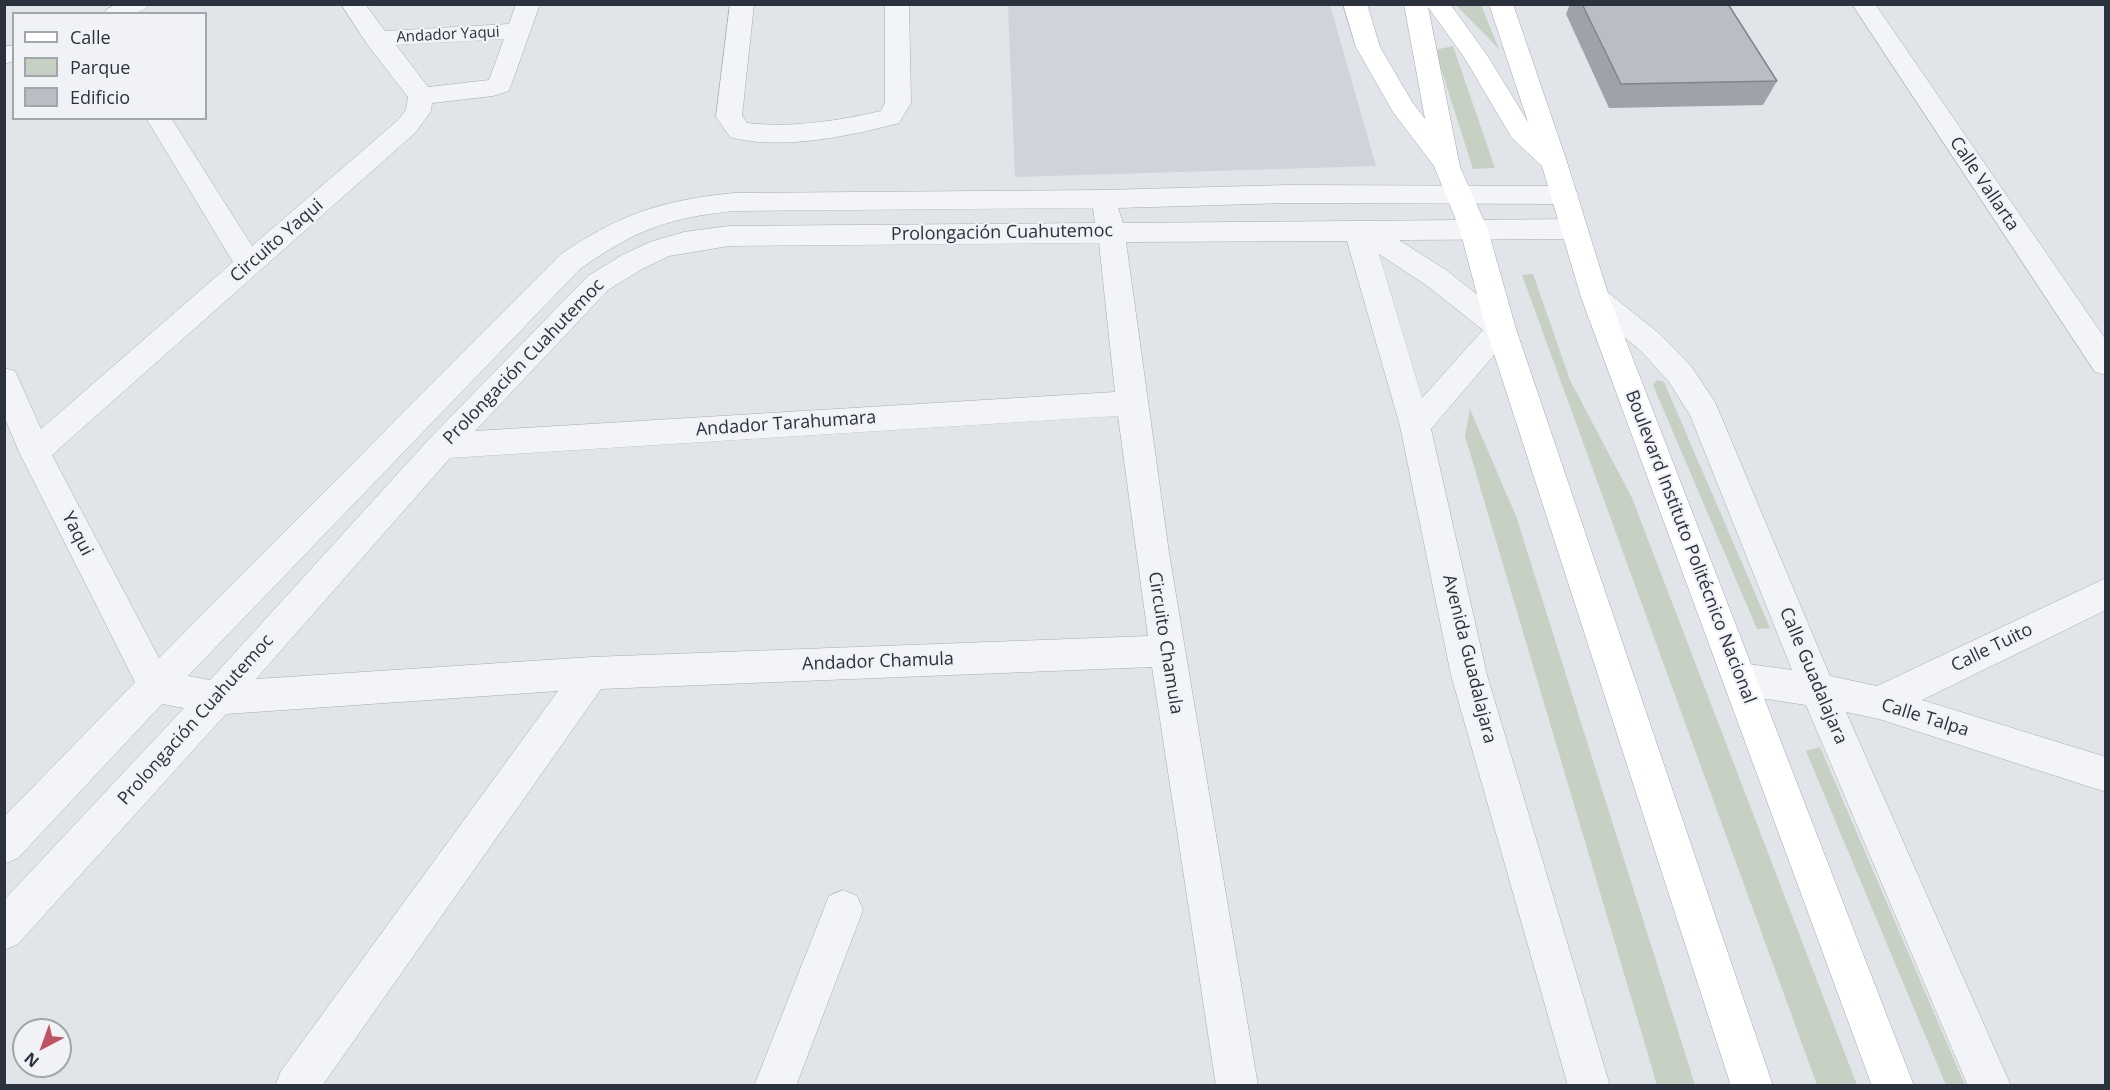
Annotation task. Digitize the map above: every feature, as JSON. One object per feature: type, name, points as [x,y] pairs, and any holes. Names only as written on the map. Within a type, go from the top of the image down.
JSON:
[{"type":"main road","points":[[1354,4],[1368,47],[1402,106],[1447,167],[1474,230],[1501,329],[1752,1086]]},
{"type":"main road","points":[[1416,4],[1447,167]]},
{"type":"main road","points":[[1438,4],[1485,71],[1515,125],[1539,151],[1554,162]]},
{"type":"main road","name":"Boulevard Instituto Politécnico Nacional","points":[[1501,4],[1565,195],[1595,297],[1893,1086]]},
{"type":"street","points":[[120,12],[138,4]]},
{"type":"street","points":[[352,4],[376,39],[421,96],[493,88],[500,85],[528,4]]},
{"type":"street","points":[[742,4],[729,117],[739,131],[758,135],[866,123],[890,117],[898,103],[897,4]]},
{"type":"street","name":"Calle Vallarta","points":[[1863,4],[2106,364]]},
{"type":"street","name":"Andador Yaqui","points":[[376,39],[520,31]]},
{"type":"street","name":"Circuito Yaqui","points":[[35,452],[406,127],[418,111],[421,96]]},
{"type":"street","points":[[159,120],[249,265]]},
{"type":"street","name":"Prolongación Cuahutemoc","points":[[4,930],[217,698],[442,446],[598,283],[627,264],[671,245],[729,236],[1107,215],[1287,195],[1565,195]]},
{"type":"street","name":"Prolongación Cuahutemoc","points":[[4,845],[155,686],[570,262],[600,241],[637,222],[678,209],[734,202],[1107,215],[1358,230],[1574,229]]},
{"type":"street","name":"Circuito Chamula","points":[[1107,215],[1130,403],[1165,651],[1237,1086]]},
{"type":"street","points":[[1358,230],[1393,247],[1442,280],[1501,329],[1415,426]]},
{"type":"street","name":"Avenida Guadalajara","points":[[1358,230],[1415,426],[1469,675],[1589,1086]]},
{"type":"street","name":"Calle Guadalajara","points":[[1595,297],[1651,343],[1680,374],[1704,411],[1818,690],[1990,1086]]},
{"type":"street","name":"Yaqui","points":[[4,379],[35,452],[155,686]]},
{"type":"street","name":"Andador Tarahumara","points":[[442,446],[1130,403]]},
{"type":"street","name":"Calle Tuito","points":[[1879,703],[2106,593]]},
{"type":"street","name":"Andador Chamula","points":[[155,686],[217,698],[592,673],[1165,651]]},
{"type":"street","points":[[296,1086],[592,673]]},
{"type":"street","name":"Calle Talpa","points":[[1741,680],[1818,690],[1879,703],[2106,775]]},
{"type":"street","points":[[775,1086],[843,910]]},
{"type":"shaded area","points":[[1008,5],[1330,5],[1376,166],[1015,177]]},
{"type":"green space","points":[[1456,5],[1481,5],[1499,49]]},
{"type":"green space","points":[[1453,46],[1495,168],[1473,169],[1435,50]]},
{"type":"green space","points":[[1533,274],[1570,380],[1632,498],[1857,1085],[1817,1085],[1522,275]]},
{"type":"green space","points":[[1657,380],[1664,382],[1770,628],[1757,629],[1653,385]]},
{"type":"green space","points":[[1470,409],[1516,516],[1695,1085],[1657,1085],[1465,436]]},
{"type":"green space","points":[[1820,747],[1965,1085],[1946,1085],[1806,751]]},
{"type":"building","points":[[1582,4],[1728,4],[1777,81],[1621,84]]}]
